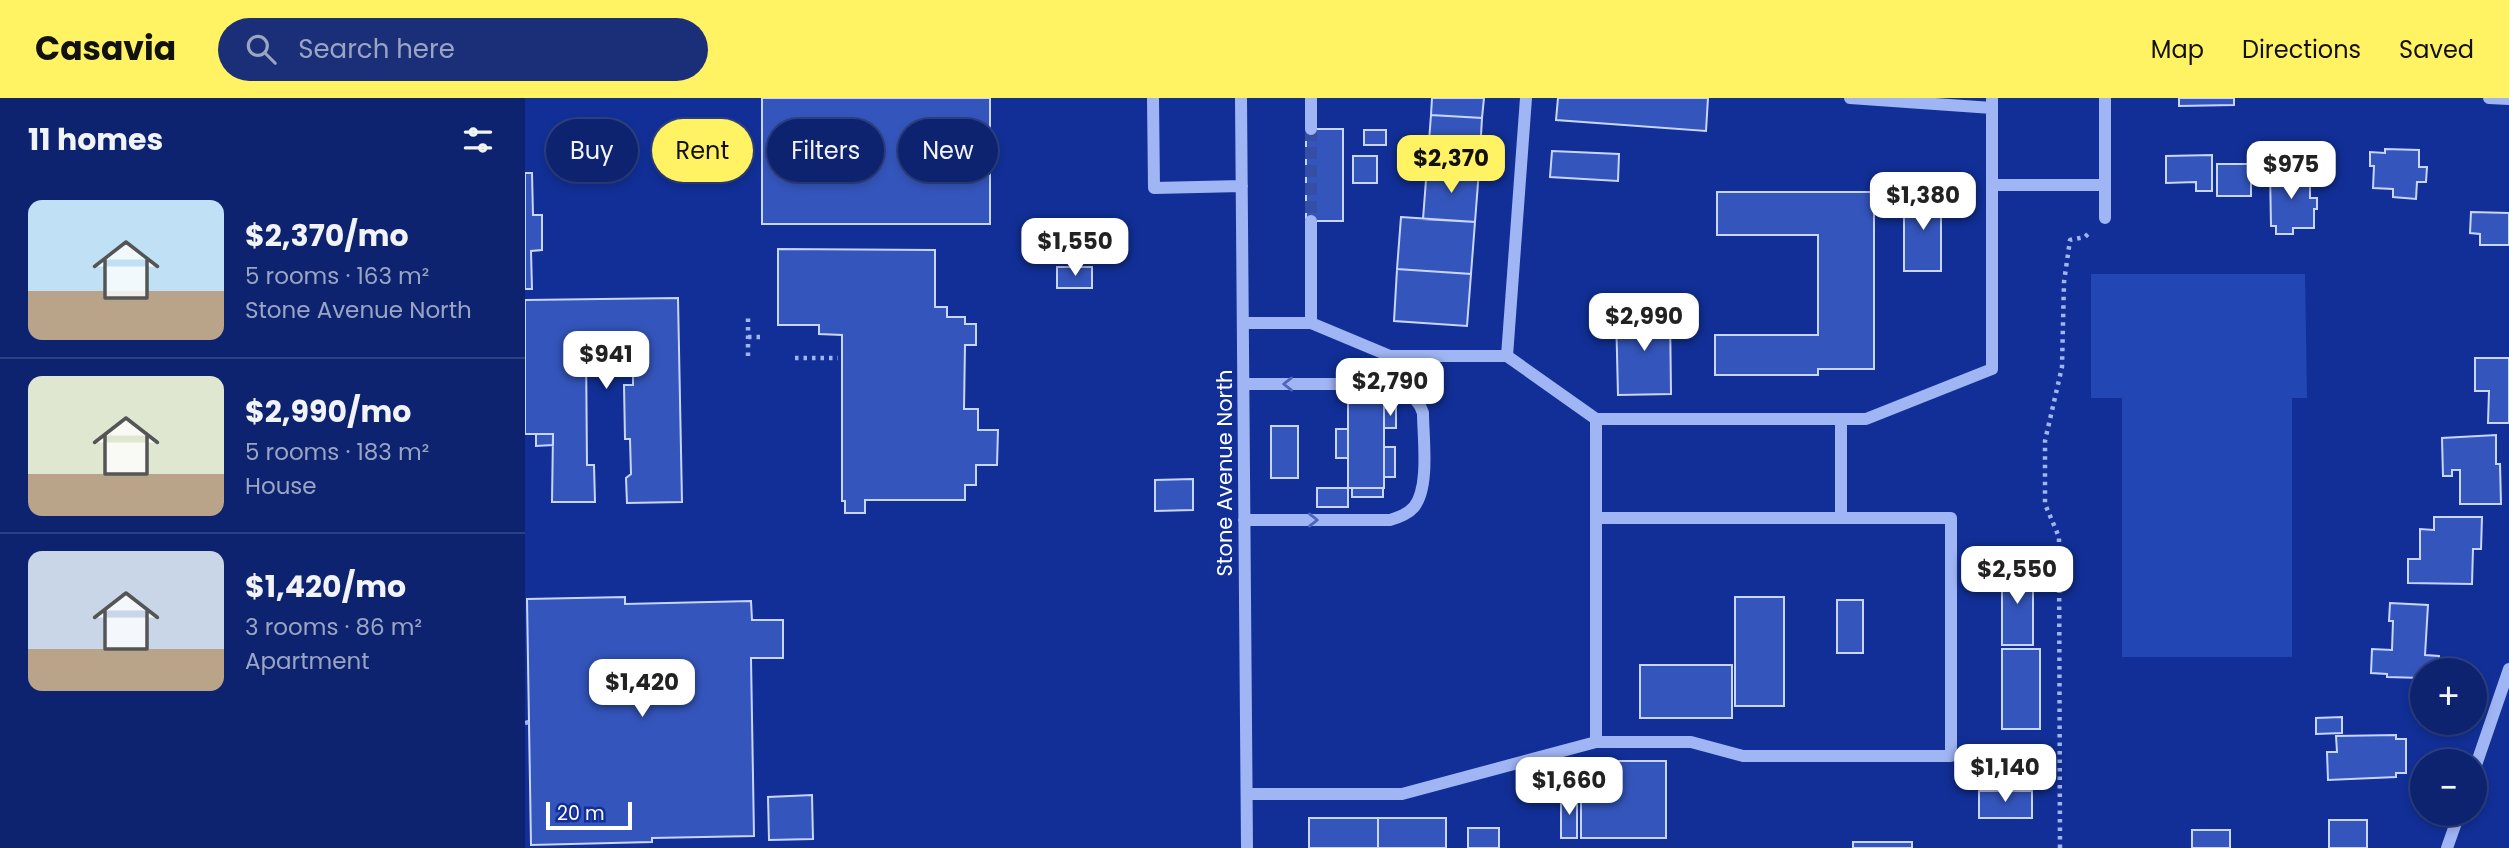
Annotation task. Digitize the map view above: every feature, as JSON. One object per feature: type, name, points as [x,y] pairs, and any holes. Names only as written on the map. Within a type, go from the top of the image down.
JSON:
[{"type":"street","points":[[1153,98],[1154,188],[1242,186]]},
{"type":"street","name":"Stone Avenue North","points":[[1241,98],[1247,848]]},
{"type":"street","points":[[1311,98],[1311,129]]},
{"type":"street","points":[[1507,356],[1525,98]]},
{"type":"street","points":[[1243,323],[1311,323],[1390,356],[1507,356],[1596,419],[1866,419],[1992,369],[1992,103],[1850,98]]},
{"type":"street","points":[[2105,98],[2105,218]]},
{"type":"street","points":[[2489,98],[2509,99]]},
{"type":"street","points":[[1992,185],[2105,185]]},
{"type":"street","points":[[1311,222],[1311,323]]},
{"type":"street","points":[[1244,384],[1337,384],[1348,390],[1397,390],[1411,394],[1420,402],[1423,413],[1423,489],[1416,505],[1406,514],[1390,520],[1244,520]]},
{"type":"street","points":[[1596,419],[1596,742]]},
{"type":"street","points":[[1841,419],[1841,518]]},
{"type":"street","points":[[1247,794],[1402,794],[1596,742],[1691,742],[1743,756],[1951,756],[1951,518],[1596,518]]},
{"type":"street","points":[[2482,749],[2509,669]]},
{"type":"street","points":[[2447,848],[2455,826]]},
{"type":"path","points":[[2060,848],[2059,537],[2045,503],[2045,441],[2062,367],[2064,282],[2070,240],[2085,237]]},
{"type":"path","points":[[748,315],[748,356]]},
{"type":"path","points":[[748,337],[760,337]]},
{"type":"path","points":[[795,358],[838,358]]},
{"type":"shaded area","points":[[2091,274],[2305,274],[2307,398],[2292,398],[2292,657],[2122,657],[2122,398],[2091,398]]},
{"type":"building","points":[[762,98],[990,98],[990,119],[898,119],[898,182],[990,182],[990,224],[762,224]]},
{"type":"building","points":[[1432,98],[1484,98],[1482,118],[1431,115]]},
{"type":"building","points":[[1558,98],[1708,98],[1706,131],[1556,120]]},
{"type":"building","points":[[2179,98],[2234,98],[2234,105],[2179,106]]},
{"type":"building","points":[[1431,115],[1482,118],[1479,170],[1427,167]]},
{"type":"building","points":[[1306,129],[1343,129],[1343,221],[1306,221]]},
{"type":"building","points":[[1364,130],[1386,130],[1386,145],[1364,145]]},
{"type":"building","points":[[2385,149],[2419,150],[2419,167],[2427,167],[2426,182],[2417,182],[2416,199],[2393,197],[2393,189],[2373,188],[2374,166],[2370,166],[2370,152],[2385,153]]},
{"type":"building","points":[[1552,151],[1619,154],[1618,181],[1550,177]]},
{"type":"building","points":[[2212,155],[2212,191],[2196,191],[2196,182],[2166,183],[2166,156]]},
{"type":"building","points":[[1353,156],[1377,156],[1377,183],[1353,183]]},
{"type":"building","points":[[2217,164],[2251,164],[2251,196],[2217,196]]},
{"type":"building","points":[[1427,167],[1479,170],[1475,222],[1423,219]]},
{"type":"building","points":[[2270,170],[2310,170],[2310,198],[2317,198],[2314,228],[2293,228],[2293,234],[2276,234],[2276,226],[2271,226]]},
{"type":"building","points":[[525,173],[532,173],[533,215],[542,215],[542,250],[531,251],[532,289],[525,289]]},
{"type":"building","points":[[1717,192],[1874,192],[1874,369],[1818,369],[1818,375],[1715,375],[1715,335],[1818,335],[1818,235],[1717,235]]},
{"type":"building","points":[[1904,193],[1941,193],[1941,271],[1904,271]]},
{"type":"building","points":[[2471,212],[2509,213],[2509,245],[2480,245],[2480,234],[2470,233]]},
{"type":"building","points":[[1401,217],[1475,222],[1471,274],[1397,269]]},
{"type":"building","points":[[778,249],[935,250],[935,307],[947,307],[947,317],[965,317],[965,324],[976,324],[976,345],[965,345],[964,409],[978,409],[978,430],[998,430],[997,465],[976,465],[976,485],[965,485],[965,500],[865,500],[865,513],[845,513],[845,501],[842,501],[842,335],[819,334],[819,325],[778,325]]},
{"type":"building","points":[[1057,267],[1092,267],[1092,288],[1057,288]]},
{"type":"building","points":[[1397,269],[1471,274],[1467,326],[1394,321]]},
{"type":"building","points":[[678,298],[682,502],[627,503],[626,478],[631,474],[630,439],[625,439],[624,385],[633,385],[633,345],[586,346],[587,465],[594,465],[595,502],[552,502],[553,434],[525,434],[525,300]]},
{"type":"building","points":[[1670,312],[1671,394],[1618,395],[1616,313]]},
{"type":"building","points":[[2475,358],[2509,358],[2509,423],[2488,423],[2489,391],[2475,391]]},
{"type":"building","points":[[1348,378],[1384,378],[1384,488],[1348,488]]},
{"type":"building","points":[[1384,408],[1396,408],[1396,428],[1384,428]]},
{"type":"building","points":[[1271,426],[1298,426],[1298,478],[1271,478]]},
{"type":"building","points":[[1336,429],[1348,429],[1348,458],[1336,458]]},
{"type":"building","points":[[536,434],[553,434],[553,445],[536,446]]},
{"type":"building","points":[[2496,435],[2501,504],[2460,504],[2460,470],[2452,470],[2452,476],[2443,476],[2442,438]]},
{"type":"building","points":[[1384,447],[1395,447],[1395,477],[1384,477]]},
{"type":"building","points":[[1193,479],[1193,510],[1155,511],[1155,480]]},
{"type":"building","points":[[1317,488],[1348,488],[1348,507],[1317,507]]},
{"type":"building","points":[[1352,488],[1383,488],[1383,497],[1352,497]]},
{"type":"building","points":[[2434,517],[2482,517],[2481,549],[2473,549],[2472,584],[2408,583],[2408,559],[2420,559],[2420,529],[2434,530]]},
{"type":"building","points":[[2002,566],[2033,566],[2033,645],[2002,645]]},
{"type":"building","points":[[625,597],[625,604],[751,601],[752,620],[783,620],[783,658],[751,658],[754,836],[652,838],[652,842],[531,845],[527,599]]},
{"type":"building","points":[[1735,597],[1784,597],[1784,706],[1735,706]]},
{"type":"building","points":[[1837,600],[1863,600],[1863,653],[1837,653]]},
{"type":"building","points":[[2390,603],[2428,605],[2425,655],[2439,658],[2410,658],[2410,678],[2371,673],[2372,649],[2392,650],[2393,621],[2389,621]]},
{"type":"building","points":[[2002,649],[2040,649],[2040,729],[2002,729]]},
{"type":"building","points":[[1640,665],[1732,665],[1732,718],[1640,718]]},
{"type":"building","points":[[2342,717],[2342,733],[2316,734],[2316,718]]},
{"type":"building","points":[[2396,735],[2396,739],[2406,739],[2406,773],[2396,773],[2396,777],[2328,780],[2327,752],[2337,752],[2336,736]]},
{"type":"building","points":[[1992,759],[2032,759],[2032,775],[1992,775]]},
{"type":"building","points":[[1609,761],[1666,761],[1666,838],[1581,838],[1581,786],[1609,786]]},
{"type":"building","points":[[1979,791],[2032,791],[2032,818],[1979,818]]},
{"type":"building","points":[[812,795],[813,839],[769,840],[768,797]]},
{"type":"building","points":[[1561,796],[1577,796],[1577,838],[1561,838]]},
{"type":"building","points":[[1309,818],[1378,818],[1378,848],[1309,848]]},
{"type":"building","points":[[1378,818],[1446,818],[1446,848],[1378,848]]},
{"type":"building","points":[[2329,820],[2367,820],[2367,848],[2329,848]]},
{"type":"building","points":[[1468,828],[1499,828],[1499,848],[1468,848]]},
{"type":"building","points":[[2192,830],[2230,830],[2230,848],[2192,848]]},
{"type":"building","points":[[1853,842],[1912,842],[1912,848],[1853,848]]},
{"type":"tunnel","points":[[1311,129],[1311,221]]}]
